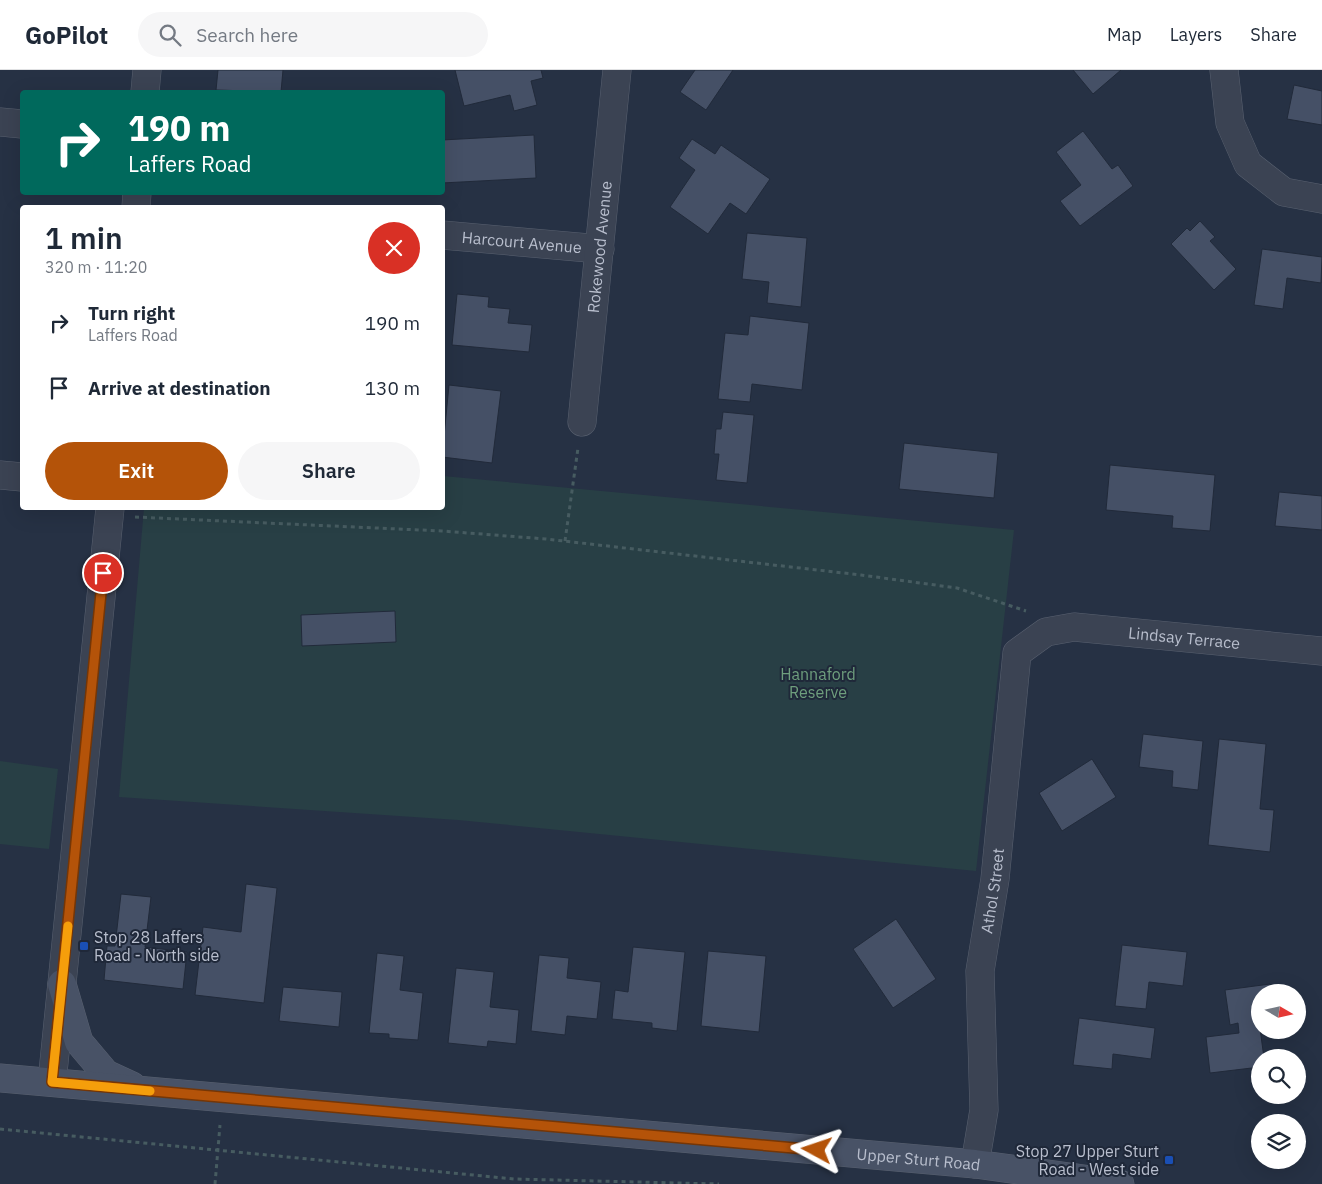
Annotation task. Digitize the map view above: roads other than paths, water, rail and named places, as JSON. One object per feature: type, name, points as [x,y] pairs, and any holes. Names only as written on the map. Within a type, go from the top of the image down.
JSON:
[{"type":"main road","points":[[62,984],[79,1042],[106,1074],[143,1090]]},
{"type":"main road","name":"Upper Sturt Road","points":[[0,1078],[975,1164],[1120,1184]]},
{"type":"street","points":[[145,90],[147,70]]},
{"type":"street","name":"Rokewood Avenue","points":[[582,422],[617,70]]},
{"type":"street","points":[[1224,70],[1230,123],[1248,164],[1284,192],[1322,199]]},
{"type":"street","points":[[0,122],[20,124]]},
{"type":"street","name":"Harcourt Avenue","points":[[445,235],[600,249]]},
{"type":"street","points":[[0,475],[20,477]]},
{"type":"street","points":[[52,1082],[110,511]]},
{"type":"street","name":"Lindsay Terrace","points":[[1046,632],[1074,627],[1322,651]]},
{"type":"street","name":"Athol Street","points":[[975,1164],[984,1110],[980,971],[995,879],[1017,653],[1046,632]]},
{"type":"place","name":"Stop 28 Laffers Road - North side","points":[[84,946]]},
{"type":"place","name":"Stop 27 Upper Sturt Road - West side","points":[[1169,1160]]},
{"type":"park label","name":"Hannaford Reserve","points":[[818,683]]}]
